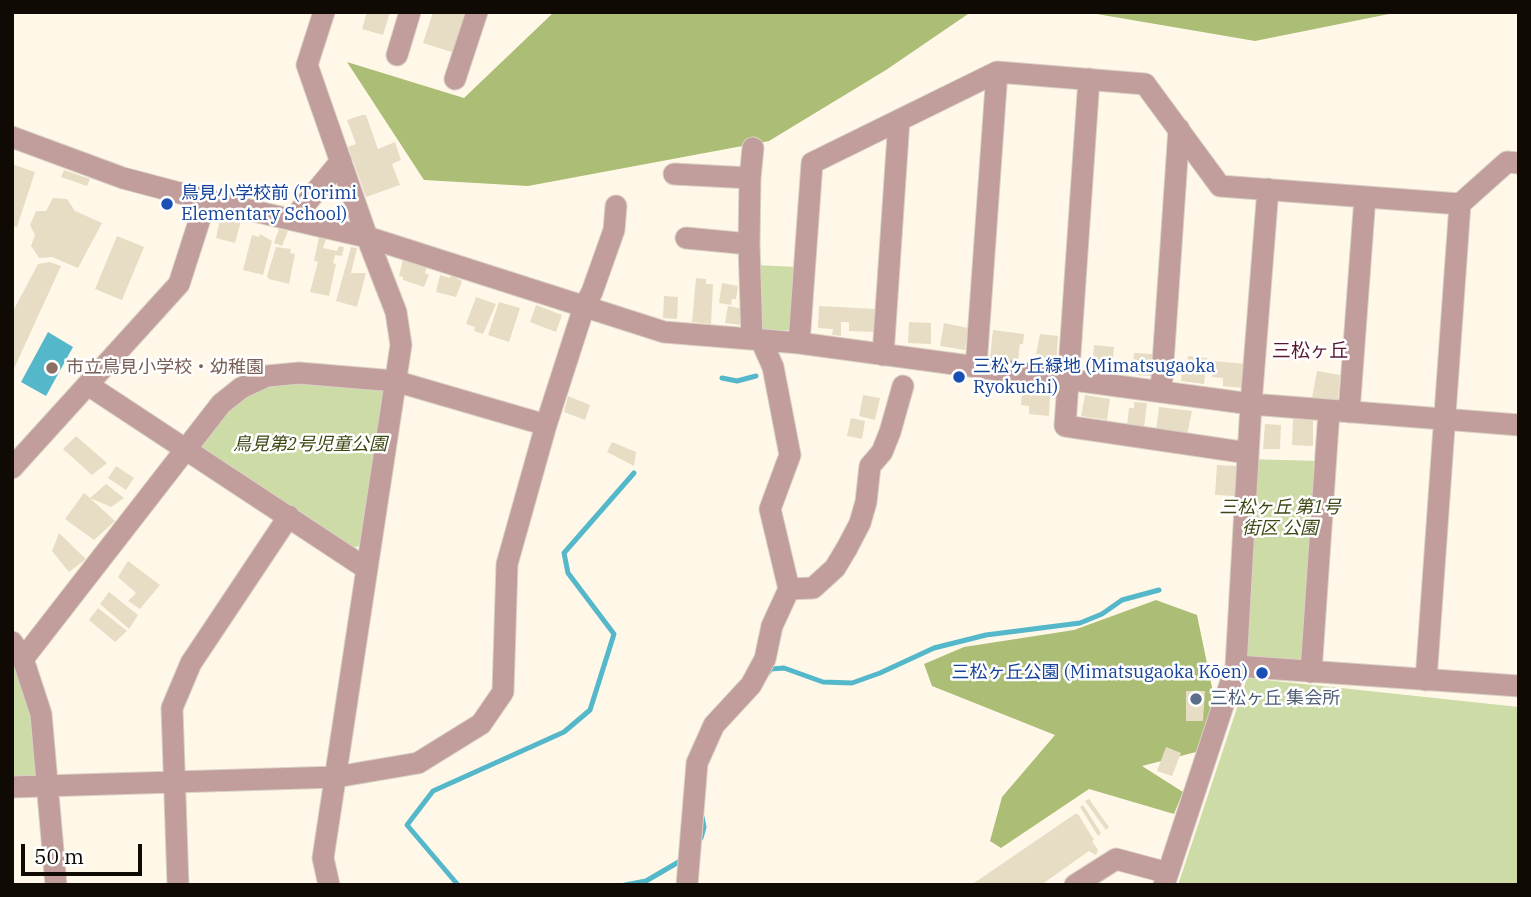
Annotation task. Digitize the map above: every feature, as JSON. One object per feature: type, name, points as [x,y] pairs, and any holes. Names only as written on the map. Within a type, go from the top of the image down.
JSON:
[{"type":"street","points":[[324,12],[307,65],[396,312],[401,345],[323,859],[330,885]]},
{"type":"street","points":[[397,55],[410,12]]},
{"type":"street","points":[[455,79],[477,12]]},
{"type":"street","points":[[976,367],[997,72]]},
{"type":"street","points":[[799,343],[812,163],[997,72],[1145,84],[1220,186],[1460,204]]},
{"type":"street","points":[[1089,79],[1065,426],[1248,453]]},
{"type":"street","points":[[883,355],[899,120]]},
{"type":"street","points":[[1161,392],[1179,129]]},
{"type":"street","points":[[12,137],[123,178],[367,237],[664,332],[799,343],[1251,404],[1519,425]]},
{"type":"street","points":[[687,885],[697,763],[714,725],[751,685],[765,659],[772,626],[789,589],[771,509],[790,455],[773,367],[757,339],[749,244],[753,148]]},
{"type":"street","points":[[293,219],[341,161]]},
{"type":"street","points":[[1426,680],[1460,204],[1507,162],[1519,163]]},
{"type":"street","points":[[674,174],[750,178]]},
{"type":"street","points":[[1075,885],[1105,877],[1116,859],[1166,879],[1236,666],[1251,404],[1268,189]]},
{"type":"street","points":[[1311,672],[1365,197]]},
{"type":"street","points":[[12,468],[179,284],[206,200]]},
{"type":"street","points":[[12,786],[337,777],[418,763],[481,724],[503,692],[506,565],[584,307],[614,230],[616,206]]},
{"type":"street","points":[[686,238],[749,244]]},
{"type":"street","points":[[56,885],[41,714],[18,651],[221,404],[241,388],[267,376],[299,373],[395,381],[547,425]]},
{"type":"street","points":[[88,385],[368,569]]},
{"type":"street","points":[[789,589],[813,588],[835,568],[847,548],[860,523],[866,502],[870,466],[881,452],[890,432],[903,386]]},
{"type":"street","points":[[178,885],[172,708],[191,663],[289,516]]},
{"type":"street","points":[[1236,666],[1519,686]]},
{"type":"green space","points":[[554,12],[971,12],[886,70],[769,141],[528,186],[424,180],[347,62],[464,98]]},
{"type":"green space","points":[[1085,12],[1399,12],[1255,41]]},
{"type":"green space","points":[[755,265],[798,267],[792,327],[788,330],[756,330]]},
{"type":"green space","name":"鳥見第2号児童公園","points":[[299,381],[379,387],[384,392],[361,545],[354,548],[202,450],[201,443],[224,412],[259,388]]},
{"type":"green space","name":"三松ヶ丘 第1号 街区 公園","points":[[1248,459],[1319,461],[1306,654],[1301,662],[1243,658]]},
{"type":"green space","points":[[1156,600],[1197,615],[1215,702],[1196,752],[1142,766],[1183,792],[1174,814],[1089,789],[1001,848],[990,841],[1002,797],[1055,735],[932,686],[924,664],[964,647],[1074,630]]},
{"type":"green space","points":[[12,659],[33,723],[37,773],[32,778],[12,779]]},
{"type":"green space","points":[[1247,678],[1519,707],[1519,885],[1178,885]]},
{"type":"water","points":[[48,332],[73,347],[46,396],[21,382]]},
{"type":"building","points":[[367,12],[390,12],[383,35],[362,29]]},
{"type":"building","points":[[433,12],[468,12],[455,53],[423,43]]},
{"type":"building","points":[[366,115],[378,149],[395,142],[401,160],[392,164],[400,185],[366,197],[348,147],[356,144],[347,120]]},
{"type":"building","points":[[12,164],[35,172],[17,227],[12,226]]},
{"type":"building","points":[[64,170],[90,179],[87,186],[61,177]]},
{"type":"building","points":[[53,198],[67,199],[75,211],[102,223],[78,268],[52,257],[39,258],[31,246],[35,235],[30,225],[36,211],[46,211]]},
{"type":"building","points":[[221,215],[241,221],[235,243],[216,238]]},
{"type":"building","points":[[279,229],[288,231],[282,246],[274,243]]},
{"type":"building","points":[[260,234],[272,241],[263,275],[243,270],[252,235],[259,237]]},
{"type":"building","points":[[117,236],[144,247],[122,300],[95,289]]},
{"type":"building","points":[[319,237],[326,239],[323,248],[337,251],[339,246],[344,247],[342,256],[335,255],[333,263],[336,264],[329,296],[310,292],[318,262],[314,261]]},
{"type":"building","points":[[276,247],[291,249],[290,253],[295,254],[289,284],[269,279],[267,276]]},
{"type":"building","points":[[351,247],[357,248],[351,273],[366,273],[357,307],[336,301]]},
{"type":"building","points":[[403,259],[427,267],[425,273],[429,275],[424,287],[399,276]]},
{"type":"building","points":[[50,262],[61,266],[12,373],[12,313],[38,264]]},
{"type":"building","points":[[440,275],[450,278],[451,275],[462,281],[456,297],[436,292]]},
{"type":"building","points":[[696,278],[706,279],[706,284],[713,284],[711,324],[692,322]]},
{"type":"building","points":[[722,283],[738,286],[736,299],[732,299],[731,305],[719,303]]},
{"type":"building","points":[[664,296],[678,297],[677,319],[663,318]]},
{"type":"building","points":[[476,297],[496,304],[483,334],[466,324]]},
{"type":"building","points":[[499,302],[520,308],[509,342],[488,335]]},
{"type":"building","points":[[536,305],[562,315],[556,332],[530,322]]},
{"type":"building","points":[[728,306],[744,309],[742,325],[725,323]]},
{"type":"building","points":[[819,306],[876,309],[875,332],[849,331],[849,322],[841,322],[841,336],[832,335],[833,329],[818,328]]},
{"type":"building","points":[[909,322],[931,323],[931,344],[908,343]]},
{"type":"building","points":[[944,323],[968,328],[965,350],[940,346]]},
{"type":"building","points":[[993,330],[1024,334],[1018,361],[990,358]]},
{"type":"building","points":[[1040,334],[1058,336],[1056,365],[1039,362],[1040,354],[1036,354]]},
{"type":"building","points":[[1094,345],[1114,347],[1112,369],[1089,367],[1090,359],[1093,359]]},
{"type":"building","points":[[1134,353],[1152,354],[1151,376],[1136,375]]},
{"type":"building","points":[[1188,356],[1207,358],[1204,384],[1181,381],[1183,367],[1187,368]]},
{"type":"building","points":[[1214,361],[1246,364],[1244,388],[1223,386],[1223,378],[1212,377]]},
{"type":"building","points":[[1317,371],[1340,375],[1338,400],[1312,398]]},
{"type":"building","points":[[1022,391],[1050,393],[1049,416],[1029,414],[1029,406],[1021,405]]},
{"type":"building","points":[[863,395],[880,398],[875,420],[859,416]]},
{"type":"building","points":[[1085,395],[1110,399],[1107,420],[1081,416]]},
{"type":"building","points":[[568,396],[590,405],[585,420],[564,412]]},
{"type":"building","points":[[1134,402],[1147,403],[1144,428],[1127,426],[1129,408],[1134,408]]},
{"type":"building","points":[[1159,407],[1192,411],[1187,435],[1156,431]]},
{"type":"building","points":[[851,418],[865,421],[862,439],[847,436]]},
{"type":"building","points":[[1293,419],[1313,420],[1313,446],[1292,445]]},
{"type":"building","points":[[1265,424],[1281,425],[1280,449],[1263,449]]},
{"type":"building","points":[[76,436],[107,463],[92,475],[63,449]]},
{"type":"building","points":[[612,442],[636,452],[634,466],[607,452]]},
{"type":"building","points":[[1217,465],[1237,466],[1236,471],[1240,471],[1239,489],[1235,489],[1235,496],[1215,495]]},
{"type":"building","points":[[116,466],[134,478],[126,490],[108,478]]},
{"type":"building","points":[[106,484],[124,498],[111,507],[90,498]]},
{"type":"building","points":[[84,493],[115,521],[94,540],[65,519]]},
{"type":"building","points":[[59,533],[86,559],[69,572],[52,551]]},
{"type":"building","points":[[128,561],[160,585],[140,609],[128,601],[136,593],[118,577]]},
{"type":"building","points":[[109,592],[138,615],[129,629],[100,604]]},
{"type":"building","points":[[98,608],[127,631],[115,642],[89,620]]},
{"type":"building","name":"三松ヶ丘 集会所","points":[[1186,691],[1205,691],[1203,721],[1186,721]]},
{"type":"building","points":[[1166,747],[1181,753],[1172,776],[1157,771]]},
{"type":"building","points":[[1089,799],[1109,827],[1106,830],[1085,801]]},
{"type":"building","points":[[1083,805],[1101,833],[1098,836],[1080,807]]},
{"type":"building","points":[[1078,814],[1094,840],[1092,841],[1098,850],[1096,855],[1089,851],[1041,885],[971,885]]},
{"type":"waterway","points":[[722,378],[737,381],[756,376]]},
{"type":"waterway","points":[[458,885],[407,825],[433,791],[564,732],[590,710],[614,634],[568,573],[564,553],[634,473]]},
{"type":"waterway","points":[[768,673],[771,669],[784,668],[823,682],[852,683],[934,648],[986,635],[1080,623],[1102,614],[1122,600],[1159,590]]},
{"type":"waterway","points":[[701,838],[704,827],[702,817]]},
{"type":"waterway","points":[[625,885],[646,881],[682,860]]},
{"type":"place","name":"鳥見小学校前 (Torimi Elementary School)","points":[[167,204]]},
{"type":"place","name":"市立鳥見小学校・幼稚園","points":[[52,368]]},
{"type":"place","name":"三松ヶ丘緑地 (Mimatsugaoka Ryokuchi)","points":[[959,377]]},
{"type":"place","name":"三松ヶ丘公園 (Mimatsugaoka Kōen)","points":[[1262,673]]},
{"type":"place","name":"三松ヶ丘 集会所","points":[[1196,699]]},
{"type":"district","name":"三松ヶ丘","points":[[1310,352]]}]
